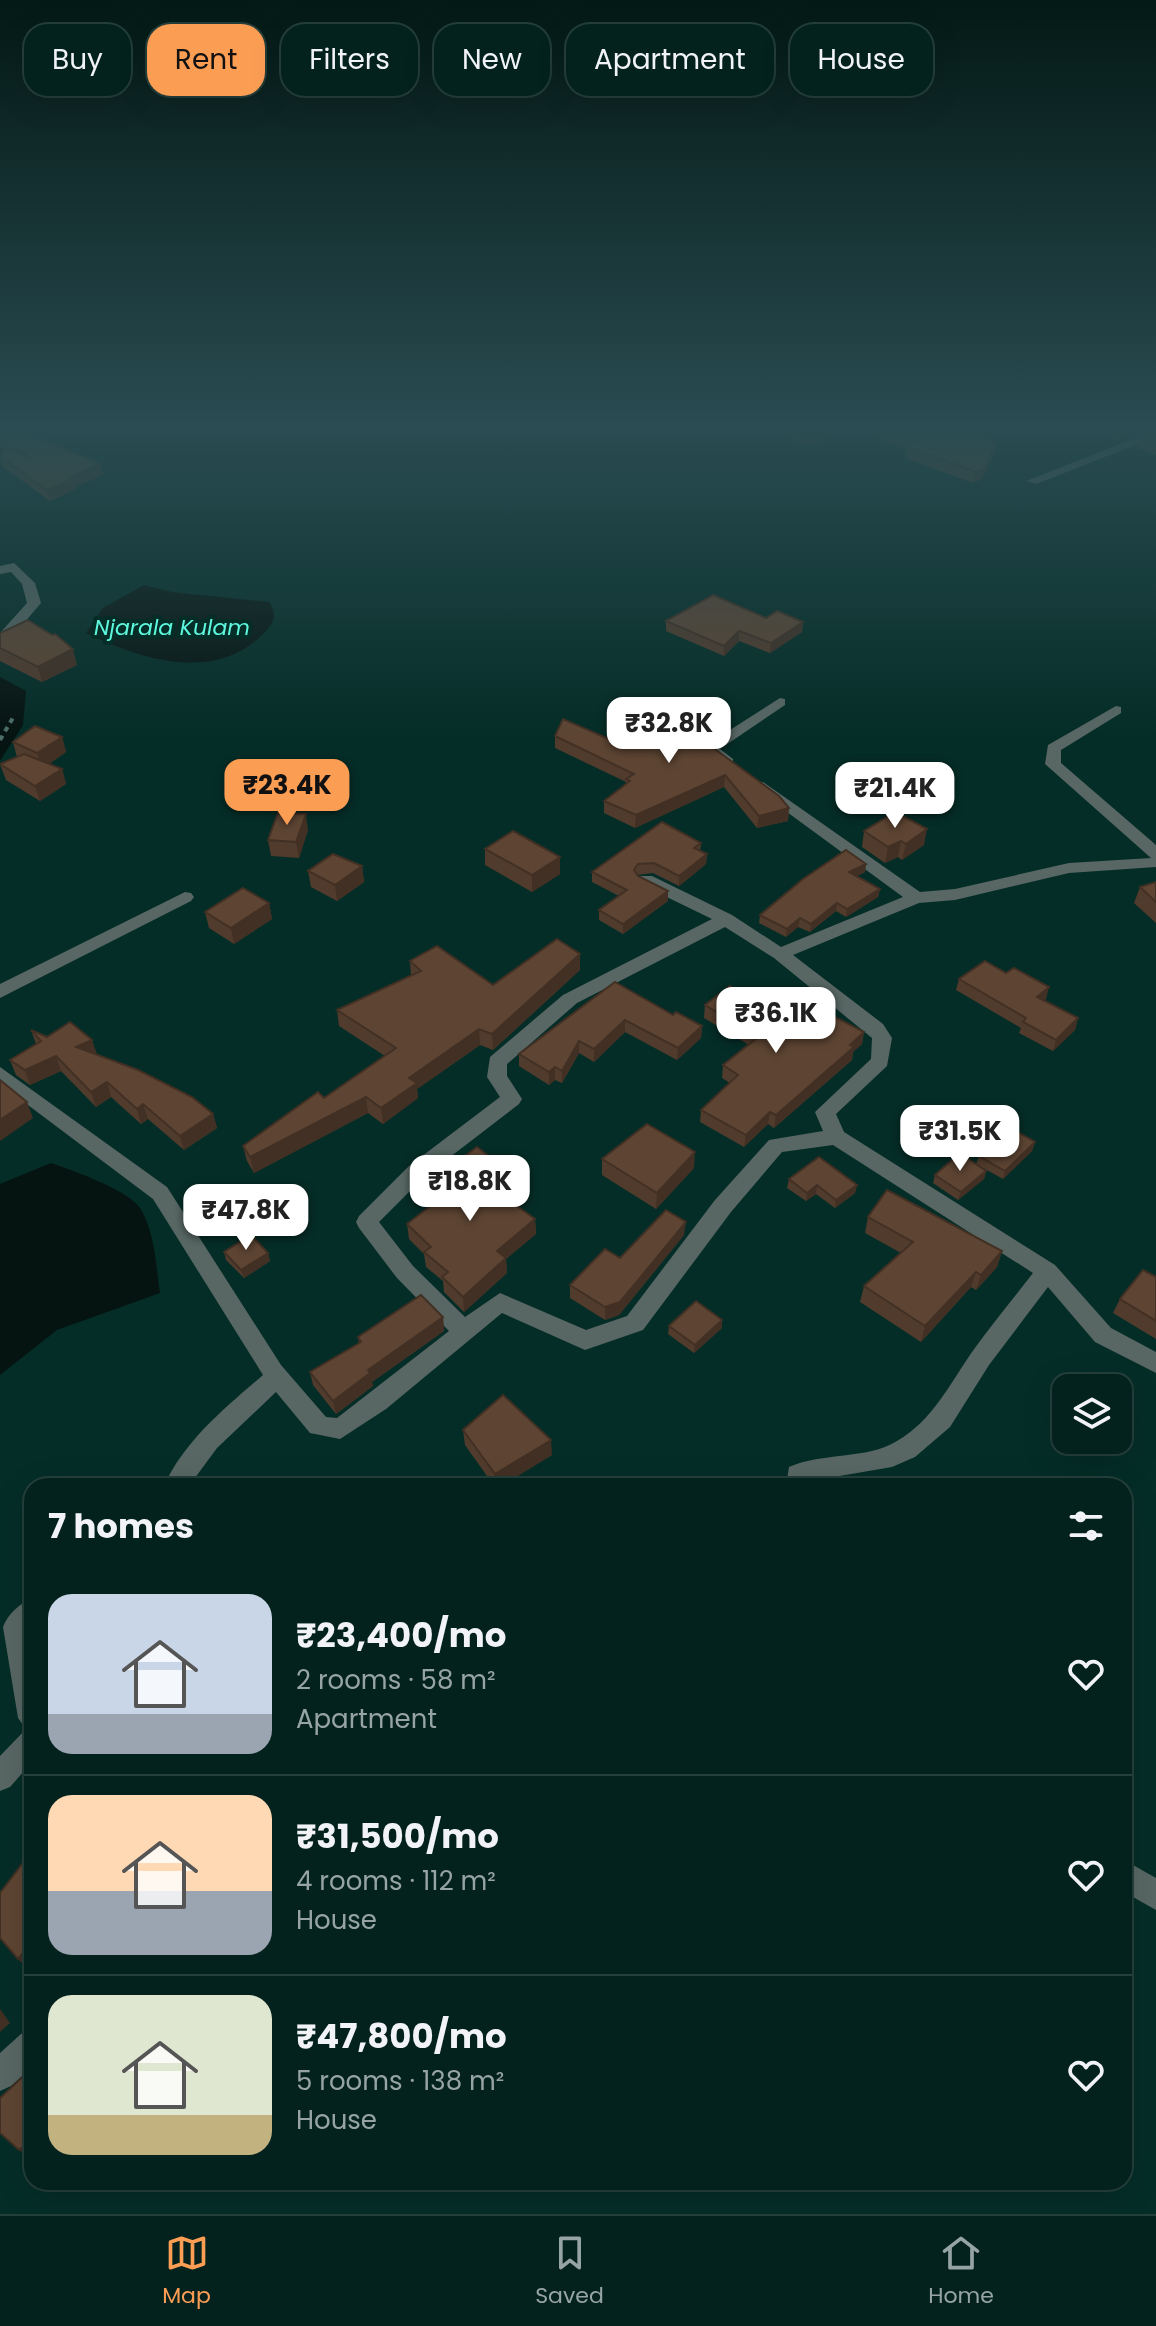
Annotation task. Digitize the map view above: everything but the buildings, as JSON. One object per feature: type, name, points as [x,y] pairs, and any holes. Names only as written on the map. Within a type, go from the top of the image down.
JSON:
[{"type":"street","points":[[0,570],[14,567],[28,583],[34,603],[0,642]]},
{"type":"street","points":[[780,702],[710,749],[916,898]]},
{"type":"street","points":[[1116,710],[1053,748],[1053,764],[1156,854]]},
{"type":"street","points":[[780,954],[916,898],[945,898],[1022,876],[1074,867],[1128,868],[1156,862]]},
{"type":"street","points":[[646,880],[726,919],[801,967],[876,1029],[882,1038],[880,1061],[825,1112],[836,1137],[1047,1271],[1103,1335],[1156,1363]]},
{"type":"street","points":[[0,992],[185,897]]},
{"type":"street","points":[[465,1332],[405,1272],[367,1222],[414,1174],[512,1099],[497,1077],[497,1062],[570,999],[726,919]]},
{"type":"street","points":[[0,1074],[160,1193],[277,1377],[319,1426],[340,1429],[378,1402],[500,1302],[585,1340],[635,1323],[723,1206],[776,1145],[836,1137]]},
{"type":"street","points":[[798,1478],[807,1471],[883,1459],[895,1454],[942,1420],[981,1358],[1047,1271]]},
{"type":"street","points":[[180,1478],[187,1465],[219,1428],[277,1377]]},
{"type":"street","points":[[24,1619],[16,1627],[24,1672]]},
{"type":"street","points":[[0,1777],[24,1750]]},
{"type":"street","points":[[1132,1880],[1156,1895]]},
{"type":"street","points":[[0,2075],[24,2052]]},
{"type":"path","points":[[0,740],[14,716]]},
{"type":"water","name":"Njarala Kulam","points":[[144,585],[172,592],[269,602],[274,618],[264,633],[244,649],[223,658],[200,662],[153,658],[86,633],[103,608]]},
{"type":"water","points":[[0,677],[26,691],[23,725],[0,761]]},
{"type":"water","points":[[51,1163],[124,1194],[140,1208],[152,1238],[160,1293],[57,1330],[0,1375],[0,1184]]}]
